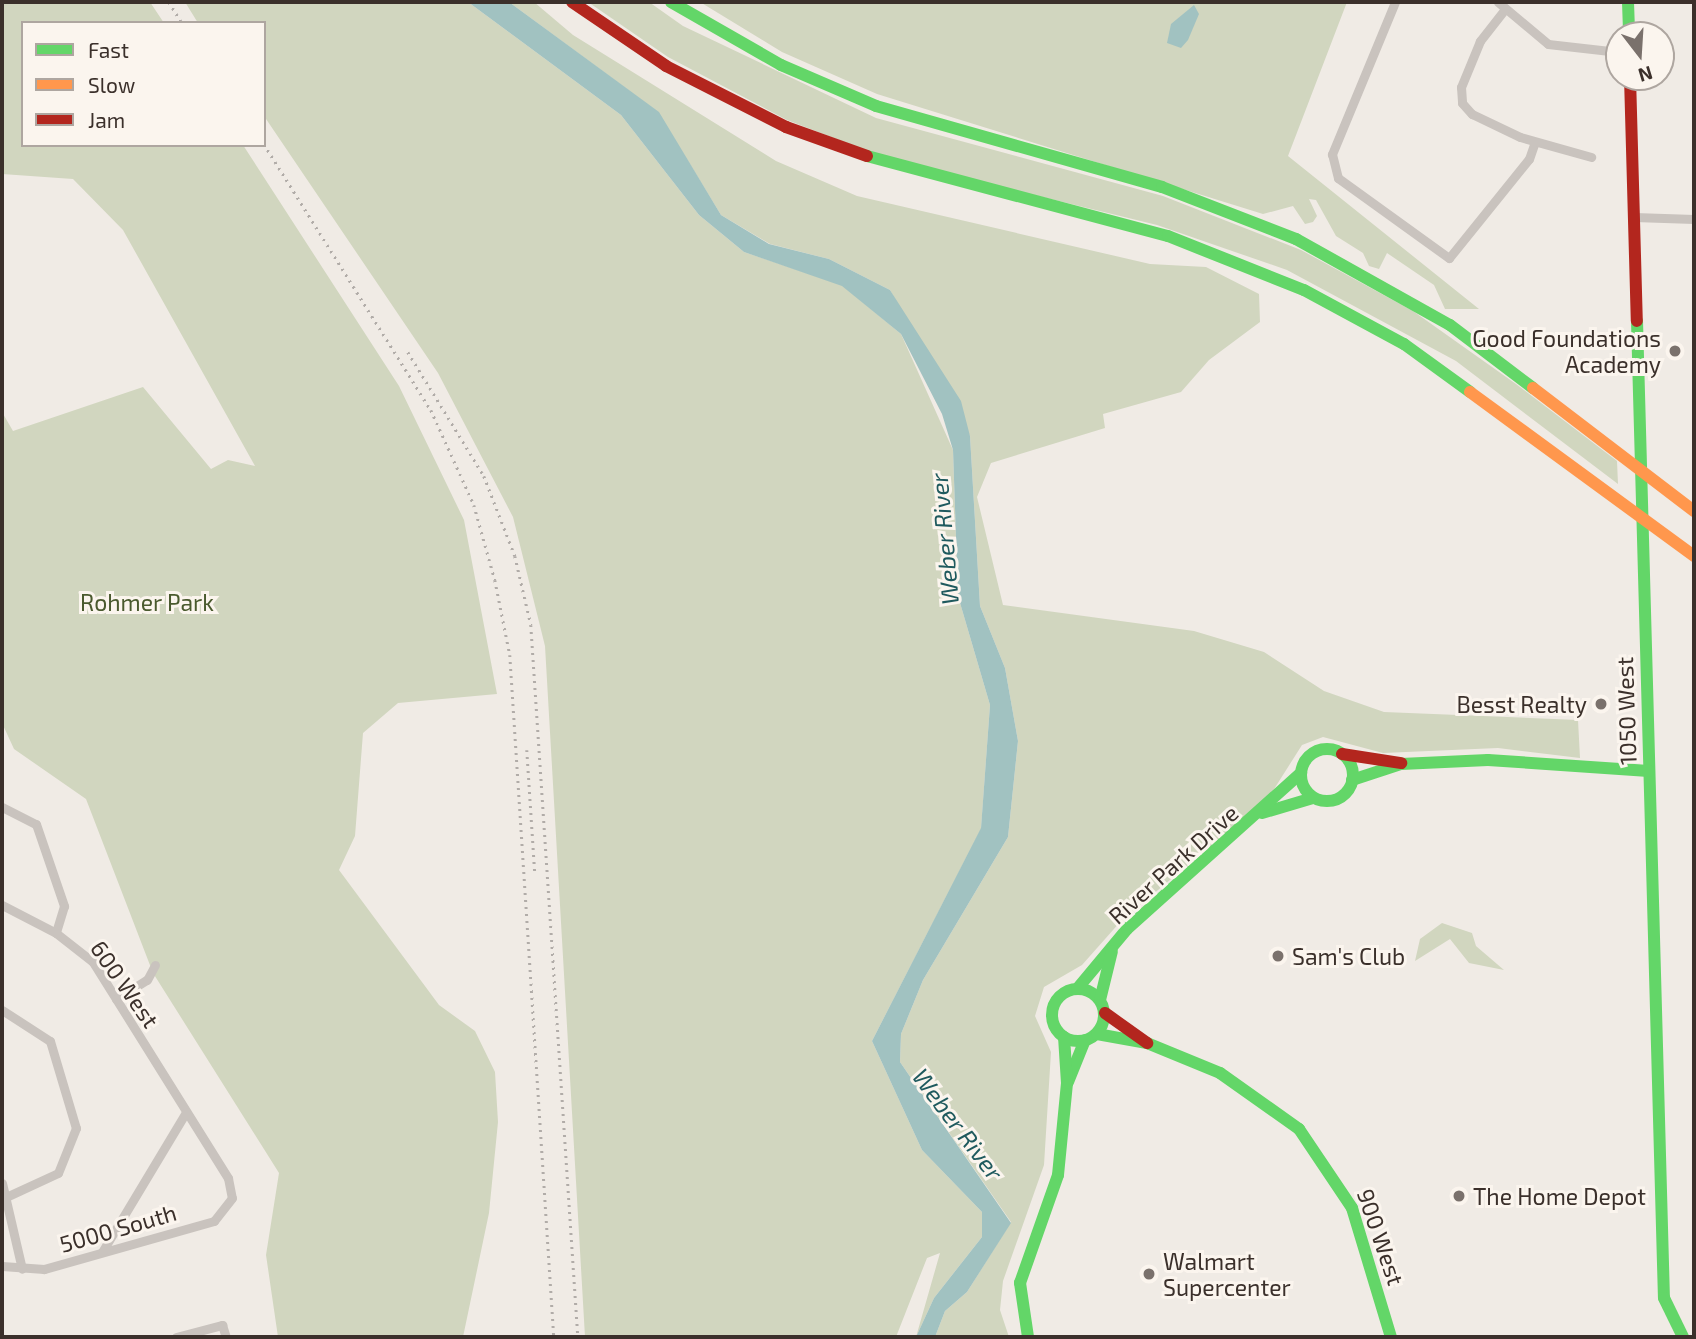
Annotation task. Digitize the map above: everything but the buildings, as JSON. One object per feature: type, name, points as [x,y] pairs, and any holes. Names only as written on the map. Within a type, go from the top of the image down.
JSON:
[{"type":"main road","points":[[572,2],[666,66],[786,127],[886,163],[1168,236],[1304,290],[1404,344],[1694,556]]},
{"type":"main road","points":[[671,2],[780,65],[876,106],[1162,187],[1296,239],[1450,326],[1694,509]]},
{"type":"main road","points":[[1628,2],[1629,21]]},
{"type":"main road","name":"1050 West","points":[[1630,91],[1664,1298],[1683,1337]]},
{"type":"main road","points":[[1401,764],[1352,780],[1335,800],[1313,798],[1301,774],[1312,753],[1342,754],[1401,764],[1508,761],[1593,772],[1649,771]]},
{"type":"main road","points":[[1342,754],[1352,780]]},
{"type":"main road","name":"River Park Drive","points":[[1077,989],[1112,947],[1262,813],[1301,774]]},
{"type":"main road","name":"River Park Drive","points":[[1262,813],[1313,798]]},
{"type":"main road","name":"River Park Drive","points":[[1102,1007],[1112,947]]},
{"type":"main road","points":[[1028,1337],[1020,1283],[1058,1175],[1067,1083],[1064,1037],[1052,1019],[1054,1005],[1077,989],[1102,1007],[1091,1037],[1067,1083]]},
{"type":"main road","name":"900 West","points":[[1102,1007],[1147,1043],[1241,1084],[1316,1148],[1355,1216],[1391,1337]]},
{"type":"main road","points":[[1064,1037],[1091,1037]]},
{"type":"main road","name":"900 West","points":[[1091,1037],[1147,1043]]},
{"type":"street","points":[[1395,2],[1332,168],[1436,254],[1449,258],[1529,159],[1535,142]]},
{"type":"street","points":[[1591,157],[1535,142],[1472,114],[1462,103],[1461,87],[1480,41],[1501,5],[1548,44],[1605,50]]},
{"type":"street","points":[[1634,217],[1694,219]]},
{"type":"street","points":[[2,807],[25,814],[42,836],[65,914],[56,933]]},
{"type":"street","name":"600 West","points":[[2,905],[56,933],[84,952],[228,1178],[232,1198]]},
{"type":"street","points":[[116,999],[148,980],[156,965]]},
{"type":"street","points":[[2,1010],[39,1031],[57,1055],[75,1117],[75,1139],[49,1181],[6,1197]]},
{"type":"street","points":[[102,1252],[186,1112]]},
{"type":"street","points":[[2,1183],[22,1269]]},
{"type":"street","name":"5000 South","points":[[2,1266],[22,1269],[102,1252],[214,1221],[232,1198]]},
{"type":"street","points":[[176,1337],[222,1325],[226,1337]]},
{"type":"green space","name":"Rohmer Park","points":[[2,2],[150,2],[163,21],[21,21],[21,147],[244,147],[399,386],[464,520],[497,694],[398,703],[363,733],[355,836],[339,870],[439,1005],[475,1031],[495,1072],[498,1122],[489,1213],[463,1337],[278,1337],[266,1255],[279,1173],[153,973],[86,799],[14,749],[2,723],[2,412],[13,431],[143,387],[211,469],[228,460],[255,466],[123,230],[73,179],[2,174]]},
{"type":"green space","points":[[185,2],[468,2],[621,115],[699,215],[744,252],[842,285],[901,334],[953,450],[958,596],[990,705],[981,829],[872,1041],[922,1150],[982,1212],[982,1237],[934,1298],[916,1337],[940,1253],[927,1258],[896,1337],[585,1337],[545,646],[513,517],[438,373],[266,119],[266,21],[197,21]]},
{"type":"green space","points":[[509,2],[534,2],[573,35],[776,161],[857,196],[1150,264],[1206,267],[1259,294],[1260,322],[1209,360],[1181,392],[1103,414],[1105,428],[991,463],[977,497],[1003,605],[1194,631],[1264,652],[1324,691],[1384,712],[1578,720],[1580,758],[1498,748],[1383,753],[1323,737],[1302,745],[1269,797],[1121,921],[1082,965],[1044,987],[1035,1016],[1051,1052],[1044,1165],[1003,1281],[1000,1310],[1009,1337],[935,1337],[945,1311],[967,1292],[1011,1222],[900,1062],[901,1034],[923,980],[1008,837],[1018,741],[1005,668],[980,606],[970,436],[890,290],[829,259],[770,244],[721,215],[658,112]]},
{"type":"green space","points":[[588,2],[649,2],[683,26],[876,118],[1163,196],[1301,250],[1413,311],[1516,384],[1617,461],[1618,484],[1456,361],[1287,270],[1157,225],[891,160],[787,120],[668,57]]},
{"type":"green space","points":[[700,2],[1347,2],[1288,156],[1479,309],[1445,309],[1434,285],[1387,253],[1379,269],[1369,266],[1363,253],[1336,236],[1316,200],[1309,199],[1317,216],[1313,222],[1305,224],[1293,206],[1263,214],[877,94],[782,52]]},
{"type":"green space","points":[[1442,923],[1472,933],[1476,946],[1504,970],[1469,963],[1450,939],[1415,961],[1420,939]]},
{"type":"water","points":[[468,2],[509,2],[659,112],[721,215],[769,244],[829,259],[890,290],[961,401],[970,436],[980,606],[1005,668],[1018,741],[1008,837],[923,980],[901,1034],[900,1062],[1011,1223],[967,1292],[945,1311],[935,1337],[916,1337],[934,1298],[982,1237],[982,1212],[922,1150],[872,1041],[981,828],[990,705],[958,596],[953,450],[942,414],[901,334],[842,286],[744,252],[699,215],[621,115]]},
{"type":"water","points":[[1194,5],[1199,14],[1188,40],[1181,48],[1167,43],[1171,24]]},
{"type":"railway","points":[[169,2],[181,21]]},
{"type":"railway","points":[[266,147],[431,410],[474,505],[495,580],[510,655],[554,1337]]},
{"type":"railway","points":[[408,352],[484,476],[515,556],[531,625],[578,1337]]},
{"type":"railway","points":[[527,750],[535,873]]},
{"type":"traffic: fast","points":[[671,2],[781,65],[876,106],[1162,187],[1296,239],[1450,325],[1533,388]]},
{"type":"traffic: fast","points":[[1628,2],[1629,21]]},
{"type":"traffic: fast","points":[[867,156],[1168,236],[1304,290],[1404,344],[1470,392]]},
{"type":"traffic: fast","points":[[1637,321],[1664,1298],[1683,1337]]},
{"type":"traffic: fast","points":[[1327,749],[1337,751],[1345,757],[1351,765],[1353,775],[1351,785],[1345,793],[1337,799],[1327,801],[1317,799],[1309,793],[1303,785],[1301,775],[1303,765],[1309,757],[1317,751],[1327,749]]},
{"type":"traffic: fast","points":[[1352,780],[1401,764],[1488,760],[1649,771]]},
{"type":"traffic: fast","points":[[1077,989],[1127,929],[1301,773]]},
{"type":"traffic: fast","points":[[1262,813],[1313,798]]},
{"type":"traffic: fast","points":[[1100,1000],[1112,951]]},
{"type":"traffic: fast","points":[[1078,989],[1088,991],[1096,997],[1102,1005],[1104,1015],[1102,1025],[1096,1033],[1088,1039],[1078,1041],[1068,1039],[1060,1033],[1054,1025],[1052,1015],[1054,1005],[1060,997],[1068,991],[1078,989]]},
{"type":"traffic: fast","points":[[1097,1034],[1147,1043],[1220,1073],[1299,1129],[1352,1208],[1391,1337]]},
{"type":"traffic: fast","points":[[1028,1337],[1020,1283],[1058,1175],[1067,1083],[1064,1037]]},
{"type":"traffic: fast","points":[[1068,1082],[1085,1040]]},
{"type":"traffic: slow","points":[[1533,388],[1694,511]]},
{"type":"traffic: slow","points":[[1470,392],[1694,556]]},
{"type":"traffic: jam","points":[[572,2],[666,66],[786,127],[867,156]]},
{"type":"traffic: jam","points":[[1630,91],[1637,321]]},
{"type":"traffic: jam","points":[[1342,754],[1401,763]]},
{"type":"traffic: jam","points":[[1105,1013],[1147,1043]]},
{"type":"place","name":"Good Foundations Academy","points":[[1675,351]]},
{"type":"place","name":"Besst Realty","points":[[1601,704]]},
{"type":"place","name":"Sam's Club","points":[[1278,956]]},
{"type":"place","name":"The Home Depot","points":[[1459,1196]]},
{"type":"place","name":"Walmart Supercenter","points":[[1149,1274]]},
{"type":"water label","name":"Weber River","points":[[944,539]]},
{"type":"water label","name":"Weber River","points":[[958,1124]]}]
